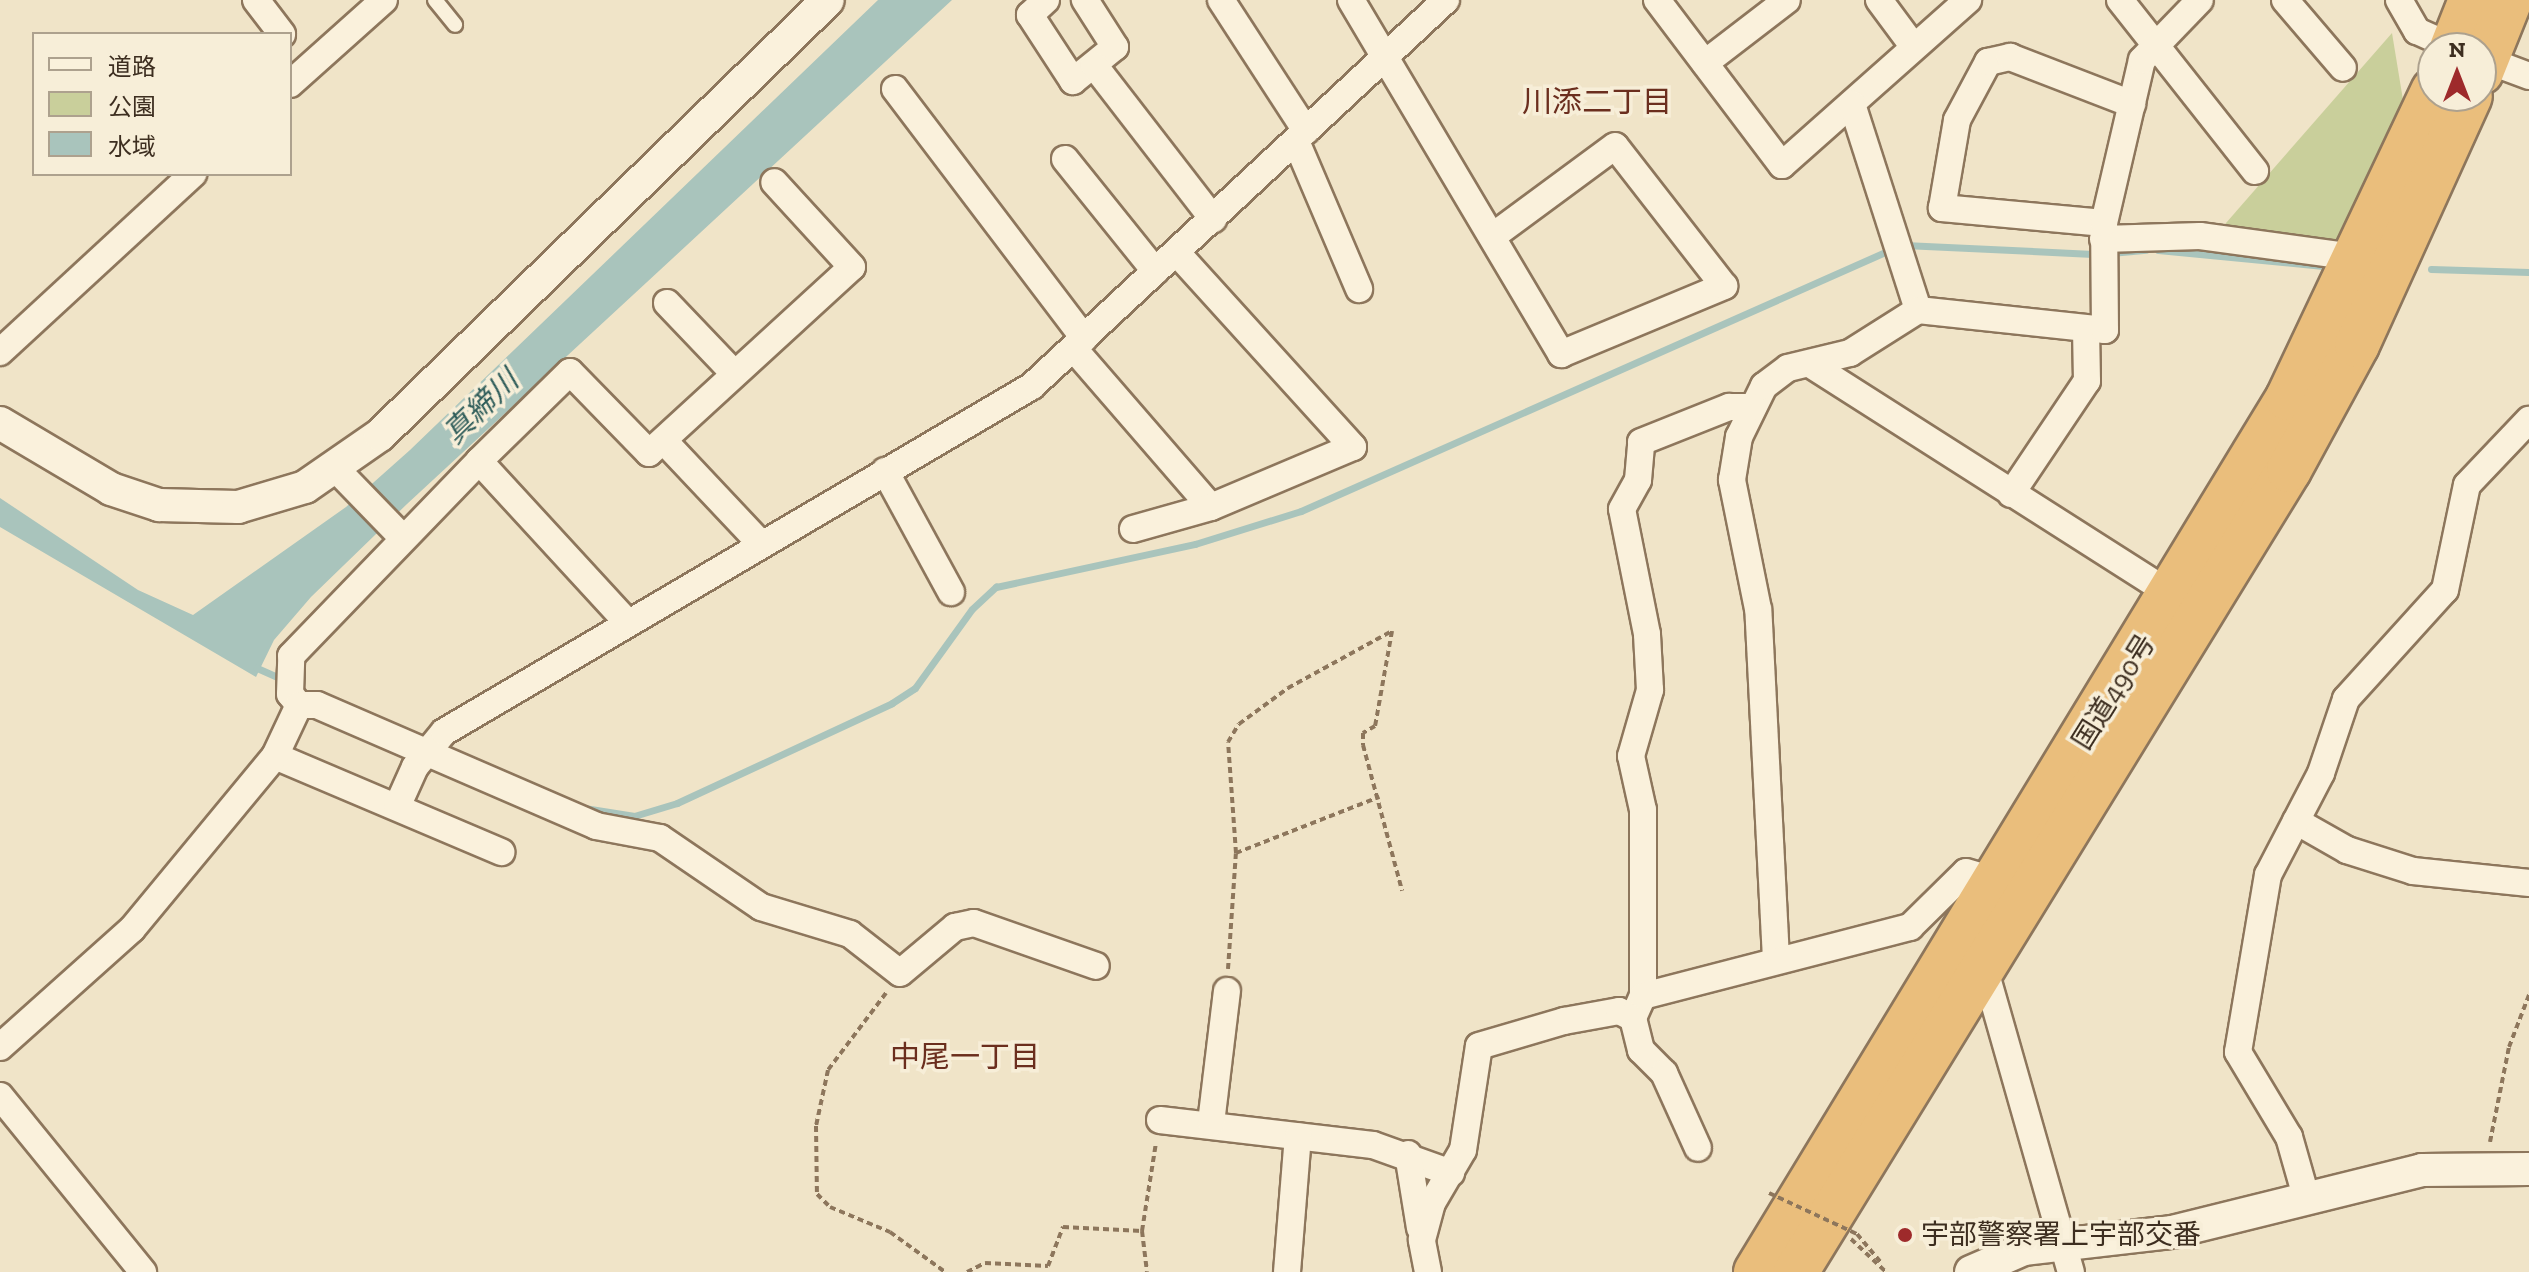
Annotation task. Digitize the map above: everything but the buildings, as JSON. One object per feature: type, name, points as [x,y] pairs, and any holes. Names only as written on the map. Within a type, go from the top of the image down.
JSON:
[{"type":"highway","name":"国道490号","points":[[2469,32],[2471,0]]},
{"type":"highway","name":"国道490号","points":[[2488,32],[2510,0]]},
{"type":"highway","name":"国道490号","points":[[2189,605],[2360,258],[2424,112]]},
{"type":"highway","name":"国道490号","points":[[1756,1272],[2014,888],[2189,605],[2357,345],[2448,112]]},
{"type":"highway","name":"国道490号","points":[[1796,1272],[1984,967],[2014,888]]},
{"type":"street","points":[[256,0],[280,32]]},
{"type":"street","points":[[292,51],[299,76],[384,0]]},
{"type":"street","points":[[0,423],[111,489],[159,505],[238,507],[344,478],[828,0]]},
{"type":"street","points":[[1046,0],[1030,15],[1073,81],[1115,47],[1085,0]]},
{"type":"street","points":[[1221,0],[1301,136],[1359,289]]},
{"type":"street","points":[[1351,0],[1561,354],[1724,286],[1615,146],[1493,236]]},
{"type":"street","points":[[397,807],[427,752],[444,732],[625,620],[1032,386],[1446,0]]},
{"type":"street","points":[[1657,0],[1782,165],[1968,0]]},
{"type":"street","points":[[1705,63],[1787,0]]},
{"type":"street","points":[[1879,0],[1913,46]]},
{"type":"street","points":[[2120,0],[2255,171]]},
{"type":"street","points":[[1776,959],[1758,609],[1732,480],[1753,407],[1764,386],[1810,364],[1850,353],[1918,310],[2086,331],[2105,330],[2103,231],[2142,60],[2154,44],[2200,0]]},
{"type":"street","points":[[2285,0],[2343,68]]},
{"type":"street","points":[[2399,0],[2419,32]]},
{"type":"street","points":[[2132,104],[2010,57],[1988,62],[1957,120],[1942,208],[2103,231],[2200,236],[2360,258]]},
{"type":"street","points":[[1094,65],[1213,219]]},
{"type":"street","points":[[2497,68],[2529,76]]},
{"type":"street","points":[[895,89],[1079,344],[1211,507]]},
{"type":"street","points":[[1852,104],[1918,310]]},
{"type":"street","points":[[1065,159],[1155,271]]},
{"type":"street","points":[[0,352],[191,176]]},
{"type":"street","points":[[0,1047],[132,929],[275,756],[304,639],[399,534],[570,372],[649,453],[733,372],[852,267],[774,182]]},
{"type":"street","points":[[1133,529],[1211,507],[1353,447],[1177,253]]},
{"type":"street","points":[[667,303],[733,372]]},
{"type":"street","points":[[2011,494],[2087,381],[2086,331]]},
{"type":"street","points":[[1810,364],[2189,605]]},
{"type":"street","points":[[1698,1148],[1664,1073],[1641,1050],[1638,1007],[1643,810],[1631,756],[1650,690],[1647,634],[1622,509],[1638,480],[1641,442],[1729,407],[1753,407]]},
{"type":"street","points":[[2307,1200],[2289,1137],[2238,1052],[2268,875],[2296,821],[2346,699],[2445,590],[2467,485],[2529,420]]},
{"type":"street","points":[[664,441],[761,544]]},
{"type":"street","points":[[479,461],[625,620]]},
{"type":"street","points":[[885,471],[951,592]]},
{"type":"street","points":[[344,478],[399,534]]},
{"type":"street","points":[[292,690],[317,705],[596,826],[660,838],[761,907],[850,934],[900,973],[955,927],[974,923],[1096,966]]},
{"type":"street","points":[[275,756],[501,852]]},
{"type":"street","points":[[2296,821],[2347,850],[2413,871],[2529,883]]},
{"type":"street","points":[[1422,1240],[1432,1203],[1463,1150],[1479,1046],[1564,1021],[1638,1007],[1776,959],[1920,922],[1966,872],[2014,888]]},
{"type":"street","points":[[1984,967],[2069,1256]]},
{"type":"street","points":[[1211,1123],[1227,991]]},
{"type":"street","points":[[0,1096],[143,1272]]},
{"type":"street","points":[[1160,1120],[1211,1123],[1408,1154],[1451,1173]]},
{"type":"street","points":[[1287,1272],[1298,1136]]},
{"type":"street","points":[[1408,1154],[1428,1272]]},
{"type":"street","points":[[1971,1272],[2069,1256],[2422,1170],[2487,1164],[2529,1169]]},
{"type":"lane","points":[[435,0],[455,25]]},
{"type":"path","points":[[1227,991],[1236,853],[1228,742],[1239,724],[1332,661],[1392,631],[1375,726],[1363,733],[1402,891]]},
{"type":"path","points":[[1236,853],[1379,797]]},
{"type":"path","points":[[900,973],[828,1070],[816,1126],[817,1194],[830,1207],[890,1232],[945,1272]]},
{"type":"path","points":[[2487,1164],[2509,1047],[2529,995]]},
{"type":"path","points":[[1147,1272],[1142,1231],[1160,1120]]},
{"type":"path","points":[[1769,1193],[1857,1234],[1886,1272]]},
{"type":"path","points":[[967,1272],[985,1263],[1048,1266],[1063,1227],[1142,1231]]},
{"type":"path","points":[[1844,1235],[1880,1262]]},
{"type":"green space","points":[[2392,33],[2403,100],[2335,244],[2219,231]]},
{"type":"water","name":"真締川","points":[[878,0],[952,0],[407,504],[311,597],[274,640],[256,677],[0,527],[0,498],[138,590],[193,615],[346,507],[410,450]]},
{"type":"waterway","points":[[1904,245],[2098,254]]},
{"type":"waterway","points":[[584,808],[634,816],[677,803],[892,703],[915,688],[972,609],[996,587],[1195,544],[1301,511],[1892,249]]},
{"type":"waterway","points":[[2110,253],[2146,250]]},
{"type":"waterway","points":[[2158,250],[2323,266]]},
{"type":"waterway","points":[[2431,269],[2529,272]]},
{"type":"waterway","points":[[257,668],[286,681]]},
{"type":"place","name":"宇部警察署上宇部交番","points":[[1905,1235]]},
{"type":"district","name":"川添二丁目","points":[[1597,102]]},
{"type":"district","name":"中尾一丁目","points":[[965,1057]]}]
